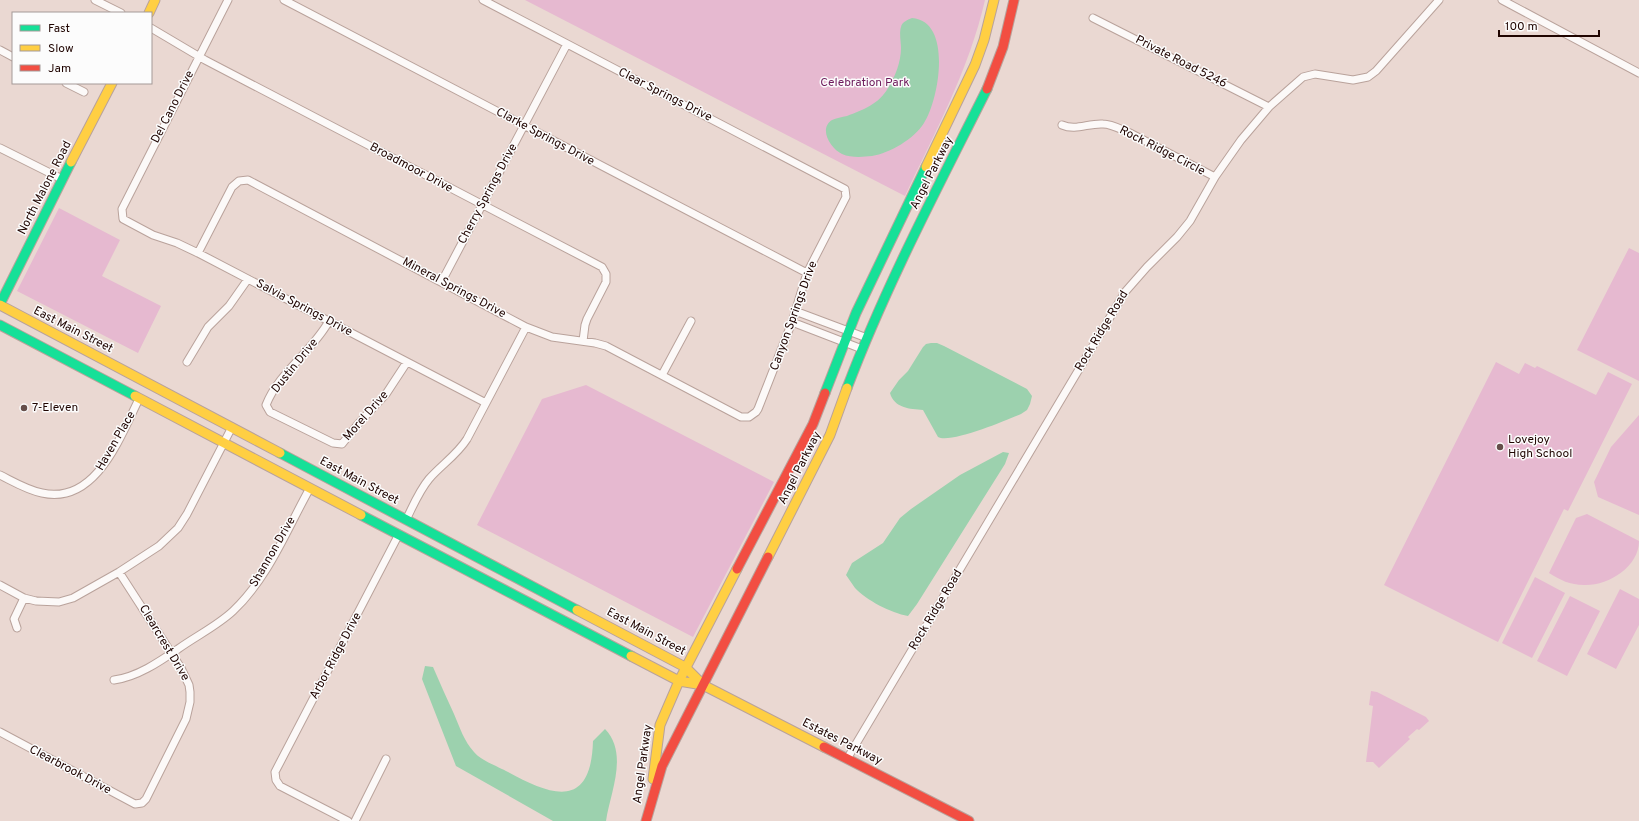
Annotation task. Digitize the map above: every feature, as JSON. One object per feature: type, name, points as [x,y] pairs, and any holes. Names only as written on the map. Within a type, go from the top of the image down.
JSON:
[{"type":"main road","points":[[149,12],[155,0]]},
{"type":"main road","name":"Angel Parkway","points":[[649,811],[660,725],[685,667],[813,424],[849,331],[878,266],[975,65],[984,40],[994,0]]},
{"type":"main road","name":"Angel Parkway","points":[[649,811],[662,766],[830,436],[862,349],[916,230],[988,87],[1001,53],[1014,0]]},
{"type":"main road","name":"North Malone Road","points":[[0,305],[62,179],[111,84]]},
{"type":"main road","name":"East Main Street","points":[[0,305],[232,426],[406,520],[685,667],[703,685]]},
{"type":"main road","points":[[0,325],[679,681],[703,685]]},
{"type":"main road","points":[[399,534],[406,520]]},
{"type":"main road","points":[[539,608],[542,604],[548,604],[605,624]]},
{"type":"main road","name":"Estates Parkway","points":[[703,685],[969,821]]},
{"type":"main road","points":[[646,821],[649,811]]},
{"type":"street","points":[[95,0],[118,12]]},
{"type":"street","name":"Del Cano Drive","points":[[122,216],[122,208],[228,0]]},
{"type":"street","name":"Clarke Springs Drive","points":[[284,0],[807,273]]},
{"type":"street","name":"Clear Springs Drive","points":[[483,0],[843,187],[846,191]]},
{"type":"street","name":"Rock Ridge Road","points":[[847,758],[1125,292],[1177,237],[1190,221],[1215,177],[1242,140],[1269,107],[1303,77],[1315,74],[1353,80],[1368,77],[1376,71],[1439,0]]},
{"type":"street","points":[[1502,0],[1639,73]]},
{"type":"street","name":"Private Road 5246","points":[[1093,18],[1269,107]]},
{"type":"street","name":"Broadmoor Drive","points":[[152,29],[199,57],[605,270],[607,278],[606,282],[587,319],[583,341]]},
{"type":"street","name":"Cherry Springs Drive","points":[[442,281],[567,44]]},
{"type":"street","points":[[0,50],[12,56]]},
{"type":"street","points":[[68,84],[84,92]]},
{"type":"street","name":"Rock Ridge Circle","points":[[1062,124],[1073,128],[1102,124],[1116,128],[1130,133],[1215,177]]},
{"type":"street","points":[[0,148],[62,179]]},
{"type":"street","name":"Mineral Springs Drive","points":[[198,253],[232,187],[239,181],[248,180],[442,281],[526,327],[552,337],[595,343],[618,352],[741,416],[750,417]]},
{"type":"street","name":"Canyon Springs Drive","points":[[750,417],[756,412],[763,398],[792,322],[807,273],[846,197],[846,191]]},
{"type":"street","name":"Salvia Springs Drive","points":[[122,216],[126,221],[153,235],[177,243],[198,253],[486,403]]},
{"type":"street","points":[[187,362],[208,327],[229,306],[248,279]]},
{"type":"street","points":[[795,311],[867,338]]},
{"type":"street","name":"Dustin Drive","points":[[270,412],[266,405],[277,386],[314,344],[329,321]]},
{"type":"street","points":[[662,375],[691,321]]},
{"type":"street","points":[[792,322],[862,349]]},
{"type":"street","points":[[406,520],[416,499],[429,479],[462,447],[526,327]]},
{"type":"street","name":"Morel Drive","points":[[270,412],[333,443],[342,444],[358,424],[386,394],[407,362]]},
{"type":"street","name":"Haven Place","points":[[0,475],[28,490],[50,494],[65,493],[86,484],[97,475],[106,461],[139,399]]},
{"type":"street","points":[[0,585],[24,598],[36,601],[59,602],[73,598],[119,572],[158,546],[178,528],[187,514],[232,426]]},
{"type":"street","name":"Shannon Drive","points":[[114,680],[123,679],[134,675],[172,653],[232,612],[246,598],[267,569],[310,488]]},
{"type":"street","name":"Arbor Ridge Drive","points":[[348,821],[280,786],[276,780],[275,772],[399,534]]},
{"type":"street","name":"Clearcrest Drive","points":[[119,572],[172,653],[189,685],[190,702],[186,719],[178,738],[142,804]]},
{"type":"street","points":[[17,628],[14,619],[24,598]]},
{"type":"street","name":"Clearbrook Drive","points":[[0,732],[132,802],[142,804]]},
{"type":"street","points":[[355,821],[386,759]]},
{"type":"green space","name":"Celebration Park","points":[[525,0],[985,0],[961,76],[905,196]]},
{"type":"green space","points":[[59,208],[120,240],[102,276],[161,306],[138,353],[17,291]]},
{"type":"green space","points":[[1629,248],[1639,253],[1639,381],[1577,350]]},
{"type":"green space","points":[[1496,362],[1519,374],[1525,363],[1535,368],[1537,366],[1596,395],[1608,372],[1632,384],[1568,511],[1564,509],[1498,642],[1384,585]]},
{"type":"green space","points":[[586,385],[774,482],[693,637],[477,525],[542,399]]},
{"type":"green space","points":[[1639,415],[1639,515],[1598,497],[1594,482],[1611,447]]},
{"type":"green space","points":[[1587,514],[1639,541],[1638,550],[1628,567],[1612,578],[1593,584],[1574,584],[1561,580],[1549,573],[1576,518]]},
{"type":"green space","points":[[1535,577],[1565,593],[1532,658],[1502,643]]},
{"type":"green space","points":[[1620,589],[1639,599],[1639,625],[1616,669],[1587,654]]},
{"type":"green space","points":[[1570,596],[1600,611],[1567,676],[1537,661]]},
{"type":"green space","points":[[1371,691],[1377,692],[1426,717],[1429,721],[1408,737],[1410,739],[1379,768],[1373,762],[1366,762],[1373,706],[1369,705]]},
{"type":"shaded area","points":[[912,18],[925,22],[933,32],[938,46],[938,80],[934,97],[924,123],[908,140],[886,152],[861,157],[842,154],[830,143],[826,133],[828,124],[834,119],[865,109],[884,94],[893,79],[899,64],[901,53],[900,32],[902,24]]},
{"type":"shaded area","points":[[937,343],[944,346],[1027,389],[1032,396],[1027,410],[1004,421],[966,434],[954,437],[938,437],[923,410],[899,405],[892,398],[890,393],[899,380],[908,371],[923,347],[926,344]]},
{"type":"shaded area","points":[[1003,452],[1009,453],[1005,464],[908,616],[894,612],[879,605],[855,588],[846,575],[852,563],[883,543],[900,518],[960,475]]},
{"type":"shaded area","points":[[425,666],[433,667],[462,734],[474,752],[490,763],[540,787],[554,791],[566,791],[577,787],[585,778],[591,763],[593,741],[605,729],[612,739],[616,750],[617,762],[614,786],[606,821],[553,821],[456,766],[422,679]]},
{"type":"traffic: fast","points":[[847,388],[878,312],[931,200],[987,89]]},
{"type":"traffic: fast","points":[[0,304],[71,162]]},
{"type":"traffic: fast","points":[[825,393],[856,313],[926,167]]},
{"type":"traffic: fast","points":[[0,325],[135,396]]},
{"type":"traffic: fast","points":[[280,453],[577,610]]},
{"type":"traffic: fast","points":[[361,515],[631,656]]},
{"type":"traffic: slow","points":[[149,12],[155,0]]},
{"type":"traffic: slow","points":[[926,167],[975,65],[984,40],[994,0]]},
{"type":"traffic: slow","points":[[71,162],[111,84]]},
{"type":"traffic: slow","points":[[0,305],[280,453]]},
{"type":"traffic: slow","points":[[768,557],[830,435],[847,388]]},
{"type":"traffic: slow","points":[[135,396],[361,515]]},
{"type":"traffic: slow","points":[[653,779],[660,725],[679,681],[737,569]]},
{"type":"traffic: slow","points":[[577,610],[685,667],[703,685]]},
{"type":"traffic: slow","points":[[631,656],[679,681],[703,685],[824,747]]},
{"type":"traffic: jam","points":[[987,89],[1003,47],[1014,0]]},
{"type":"traffic: jam","points":[[737,569],[813,424],[825,393]]},
{"type":"traffic: jam","points":[[646,821],[662,766],[768,557]]},
{"type":"traffic: jam","points":[[824,747],[969,821]]},
{"type":"place","name":"7-Eleven","points":[[24,408]]},
{"type":"place","name":"Lovejoy High School","points":[[1500,447]]}]
